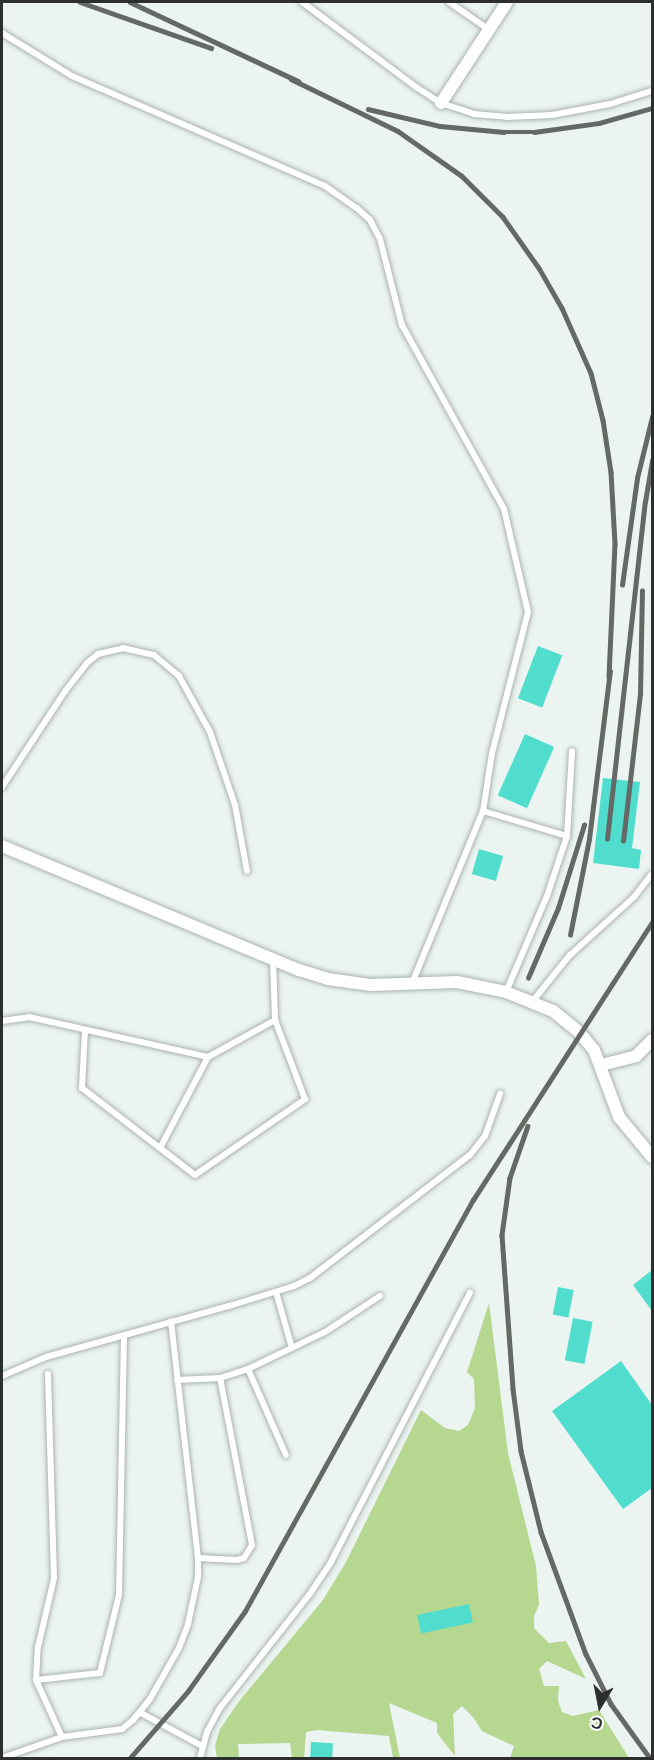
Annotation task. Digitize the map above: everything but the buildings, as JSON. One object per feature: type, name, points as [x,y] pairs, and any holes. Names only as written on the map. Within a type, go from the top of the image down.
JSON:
[{"type":"street","points":[[441,103],[507,2]]},
{"type":"street","points":[[2,846],[273,960],[328,979],[370,985],[457,982],[506,992],[532,1002],[569,1023],[594,1050],[601,1065],[604,1083],[619,1117],[652,1157]]},
{"type":"street","points":[[601,1065],[636,1056],[652,1040]]},
{"type":"lane","points":[[302,2],[394,72],[441,103],[474,114],[516,117],[580,111],[652,90]]},
{"type":"lane","points":[[449,2],[488,29]]},
{"type":"lane","points":[[2,33],[72,76],[325,186],[343,197],[370,220],[380,239],[402,325],[504,509],[528,612],[492,753],[483,811],[412,984]]},
{"type":"lane","points":[[2,787],[66,690],[87,663],[98,654],[123,648],[154,655],[178,676],[210,732],[232,794],[247,871]]},
{"type":"lane","points":[[506,992],[547,896],[567,836],[572,752]]},
{"type":"lane","points":[[483,811],[567,836]]},
{"type":"lane","points":[[532,1002],[569,956],[634,897],[652,874]]},
{"type":"lane","points":[[85,1030],[82,1088],[195,1175],[305,1099],[274,1020],[273,960]]},
{"type":"lane","points":[[2,1021],[28,1017],[208,1057]]},
{"type":"lane","points":[[160,1148],[208,1057],[274,1020]]},
{"type":"lane","points":[[2,1376],[46,1357],[124,1337],[276,1292],[302,1282],[326,1267],[470,1155],[485,1136],[500,1094]]},
{"type":"lane","points":[[276,1292],[292,1348]]},
{"type":"lane","points":[[200,1758],[202,1746],[220,1708],[309,1595],[331,1562],[470,1293]]},
{"type":"lane","points":[[177,1380],[220,1378],[248,1370],[325,1332],[380,1296]]},
{"type":"lane","points":[[2,1758],[62,1737],[122,1729],[141,1713],[163,1679],[188,1624],[196,1588],[198,1558],[171,1322]]},
{"type":"lane","points":[[36,1680],[100,1673],[119,1595],[124,1337]]},
{"type":"lane","points":[[248,1370],[286,1455]]},
{"type":"lane","points":[[48,1374],[54,1578],[38,1647],[36,1680],[62,1737]]},
{"type":"lane","points":[[198,1558],[237,1560],[244,1558],[252,1545],[220,1378]]},
{"type":"lane","points":[[141,1713],[202,1746]]},
{"type":"green space","points":[[489,1303],[508,1453],[536,1566],[539,1605],[534,1616],[534,1628],[549,1643],[566,1641],[586,1679],[547,1661],[539,1669],[544,1686],[559,1686],[558,1701],[562,1712],[573,1716],[599,1710],[629,1758],[510,1758],[514,1746],[482,1731],[462,1706],[453,1714],[455,1756],[437,1733],[437,1723],[389,1703],[400,1758],[393,1758],[389,1736],[317,1730],[306,1732],[304,1758],[292,1758],[290,1743],[238,1744],[239,1758],[217,1758],[215,1746],[220,1729],[240,1700],[323,1600],[346,1562],[421,1410],[445,1428],[459,1431],[468,1425],[475,1408],[474,1379],[467,1372]]},
{"type":"railway","points":[[80,2],[211,48]]},
{"type":"railway","points":[[130,2],[298,81]]},
{"type":"railway","points":[[291,79],[398,131],[462,176],[503,217],[539,268],[562,308],[591,373],[603,420],[611,472],[615,544],[609,677]]},
{"type":"railway","points":[[368,109],[440,126],[504,132],[534,132],[599,123],[652,108]]},
{"type":"railway","points":[[622,585],[637,478],[652,417]]},
{"type":"railway","points":[[607,839],[645,502],[652,461]]},
{"type":"railway","points":[[623,841],[640,693],[642,591]]},
{"type":"railway","points":[[570,935],[589,839],[610,671]]},
{"type":"railway","points":[[528,978],[558,908],[584,825]]},
{"type":"railway","points":[[130,1758],[188,1691],[245,1611],[473,1200],[652,922]]},
{"type":"railway","points":[[528,1126],[510,1178],[502,1235],[513,1389],[521,1451],[541,1532],[586,1654],[611,1704],[650,1758]]}]
